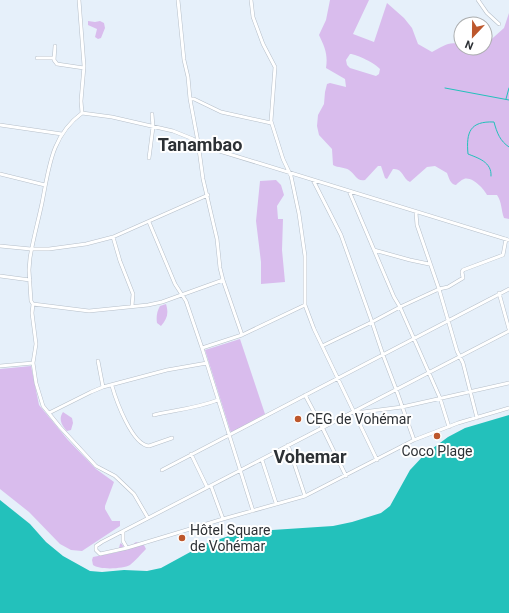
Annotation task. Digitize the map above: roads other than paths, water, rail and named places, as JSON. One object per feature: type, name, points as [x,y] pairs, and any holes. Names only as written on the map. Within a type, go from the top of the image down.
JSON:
[{"type":"street","points":[[79,0],[84,68],[81,102],[82,113]]},
{"type":"street","points":[[178,0],[184,60],[188,77],[190,99],[202,173],[217,239],[220,268],[242,335]]},
{"type":"street","points":[[251,0],[253,17],[261,38],[276,67],[271,123],[287,171],[291,176],[299,214],[305,256],[305,305],[322,346],[355,411],[377,460]]},
{"type":"street","points":[[478,0],[487,13],[498,24]]},
{"type":"street","points":[[55,46],[54,58],[57,64],[84,68]]},
{"type":"street","points":[[38,58],[54,58]]},
{"type":"street","points":[[190,99],[194,99],[221,112],[271,123]]},
{"type":"street","points":[[82,113],[112,117],[172,131],[216,150],[348,190],[416,213],[508,240],[503,255],[463,270],[463,278],[448,287],[439,288],[322,346]]},
{"type":"street","points":[[82,113],[67,127],[56,145],[45,184],[31,249],[29,270],[36,344],[33,364],[36,383],[43,406],[60,427],[96,466],[115,476],[134,494],[148,518]]},
{"type":"street","points":[[149,158],[153,127],[152,114]]},
{"type":"street","points":[[0,125],[62,134]]},
{"type":"street","points":[[0,174],[45,184]]},
{"type":"street","points":[[312,179],[341,234],[382,355],[414,440]]},
{"type":"street","points":[[348,190],[394,297],[400,307],[440,398],[449,427]]},
{"type":"street","points":[[0,246],[49,249],[86,244],[113,237],[208,195]]},
{"type":"street","points":[[416,213],[417,225],[449,320],[477,418]]},
{"type":"street","points":[[149,222],[169,270],[186,301],[253,511]]},
{"type":"street","points":[[113,237],[120,261],[133,294],[132,306]]},
{"type":"street","points":[[374,250],[429,264]]},
{"type":"street","points":[[0,276],[30,280]]},
{"type":"street","points":[[33,304],[89,311],[132,306],[162,302],[223,280]]},
{"type":"street","points":[[162,470],[509,288]]},
{"type":"street","points":[[499,293],[509,330],[102,542],[96,546],[96,550],[100,554],[127,548],[223,518],[305,496],[414,440],[509,408]]},
{"type":"street","points":[[202,348],[242,335],[305,305]]},
{"type":"street","points":[[98,361],[103,387]]},
{"type":"street","points":[[49,413],[103,387],[112,386],[167,370],[206,363]]},
{"type":"street","points":[[0,366],[33,364]]},
{"type":"street","points":[[355,411],[362,412],[402,407],[509,382]]},
{"type":"street","points":[[112,386],[121,412],[132,431],[142,443],[149,446],[172,438]]},
{"type":"street","points":[[305,396],[346,476]]},
{"type":"street","points":[[154,415],[186,410],[203,406],[218,400]]},
{"type":"street","points":[[288,445],[305,496]]},
{"type":"street","points":[[191,454],[209,487],[223,518]]},
{"type":"street","points":[[262,460],[276,503]]},
{"type":"street","points":[[123,532],[123,541],[127,548]]},
{"type":"waterway","points":[[445,88],[509,100]]},
{"type":"waterway","points":[[506,99],[509,88]]},
{"type":"waterway","points":[[491,176],[491,171],[484,161],[468,154],[468,140],[471,129],[480,123],[494,122],[499,136],[509,147]]},
{"type":"place","name":"CEG de Vohémar","points":[[298,419]]},
{"type":"place","name":"Coco Plage","points":[[437,436]]},
{"type":"place","name":"Hôtel Square de Vohémar","points":[[182,538]]},
{"type":"district","name":"Tanambao","points":[[200,145]]},
{"type":"district","name":"Vohemar","points":[[310,457]]}]
